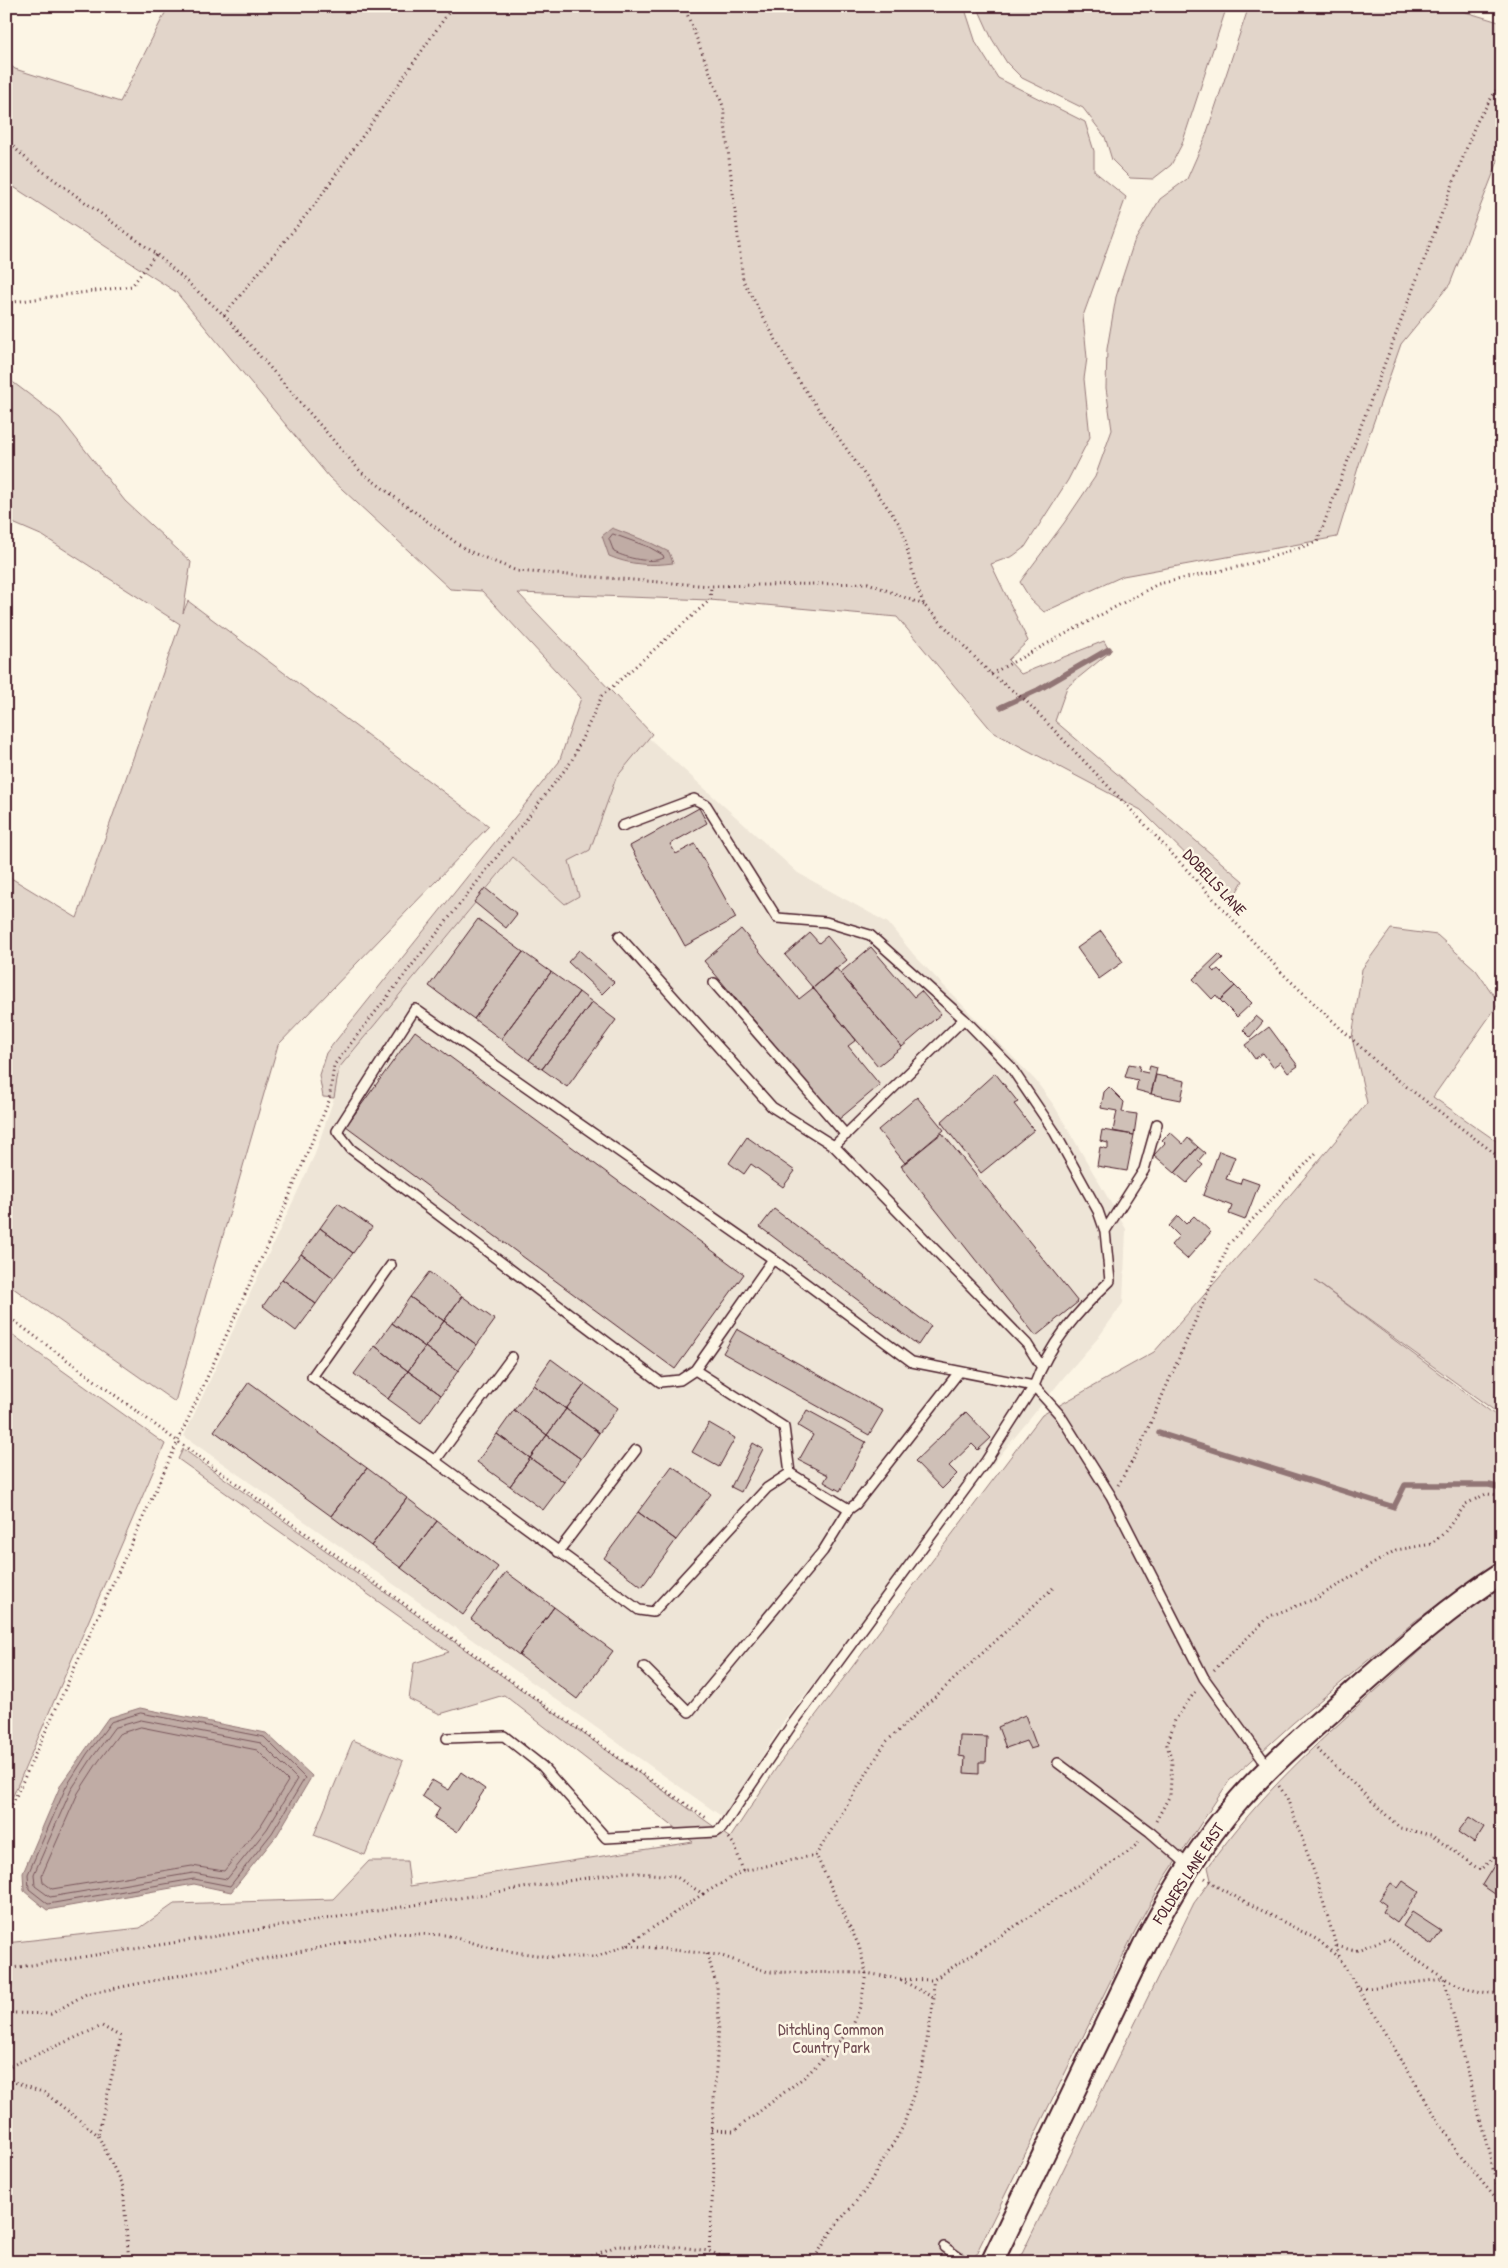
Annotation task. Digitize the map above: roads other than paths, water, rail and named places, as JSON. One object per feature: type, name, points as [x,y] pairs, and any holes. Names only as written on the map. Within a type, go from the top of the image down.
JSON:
[{"type":"street","name":"FOLDERS LANE EAST","points":[[992,2262],[1140,1953],[1167,1901],[1220,1823],[1269,1768],[1410,1642],[1482,1586],[1502,1573]]},
{"type":"lane","points":[[447,1738],[504,1736],[542,1766],[606,1838],[716,1832],[722,1828],[791,1726],[986,1461],[1034,1386],[1041,1366],[1079,1310],[1110,1281],[1105,1230],[1098,1211],[1054,1131],[1010,1066],[964,1018],[870,935],[826,922],[777,918],[706,805],[694,799],[622,826]]},
{"type":"lane","points":[[619,936],[772,1107],[834,1146],[1027,1344],[1041,1366]]},
{"type":"lane","points":[[714,983],[846,1135]]},
{"type":"lane","points":[[773,1259],[695,1370],[680,1380],[660,1382],[351,1149],[337,1131],[415,1009],[773,1259],[912,1362],[1034,1386],[1060,1415],[1111,1496],[1204,1678],[1269,1768]]},
{"type":"lane","points":[[834,1146],[964,1018]]},
{"type":"lane","points":[[1105,1230],[1144,1170],[1157,1124]]},
{"type":"lane","points":[[392,1264],[312,1377],[435,1461],[639,1610],[653,1612],[767,1488],[790,1473]]},
{"type":"lane","points":[[435,1461],[512,1357]]},
{"type":"lane","points":[[695,1370],[784,1427],[790,1473]]},
{"type":"lane","points":[[644,1667],[689,1712],[823,1551],[849,1509],[856,1504],[959,1372]]},
{"type":"lane","points":[[558,1552],[636,1450]]},
{"type":"lane","points":[[790,1473],[849,1509]]},
{"type":"lane","points":[[1058,1763],[1150,1832],[1189,1866]]},
{"type":"lane","points":[[944,2247],[965,2262]]},
{"type":"water","points":[[612,528],[669,552],[673,563],[641,564],[609,556],[602,536]]},
{"type":"water","points":[[140,1708],[266,1733],[312,1776],[277,1835],[231,1892],[194,1884],[47,1910],[24,1891],[23,1873],[61,1784],[108,1718]]},
{"type":"waterway","points":[[1001,707],[1038,690],[1109,649]]},
{"type":"waterway","points":[[1159,1433],[1394,1507],[1405,1485],[1489,1485],[1502,1488]]},
{"type":"park label","name":"Ditchling Common Country Park","points":[[831,2038]]}]
